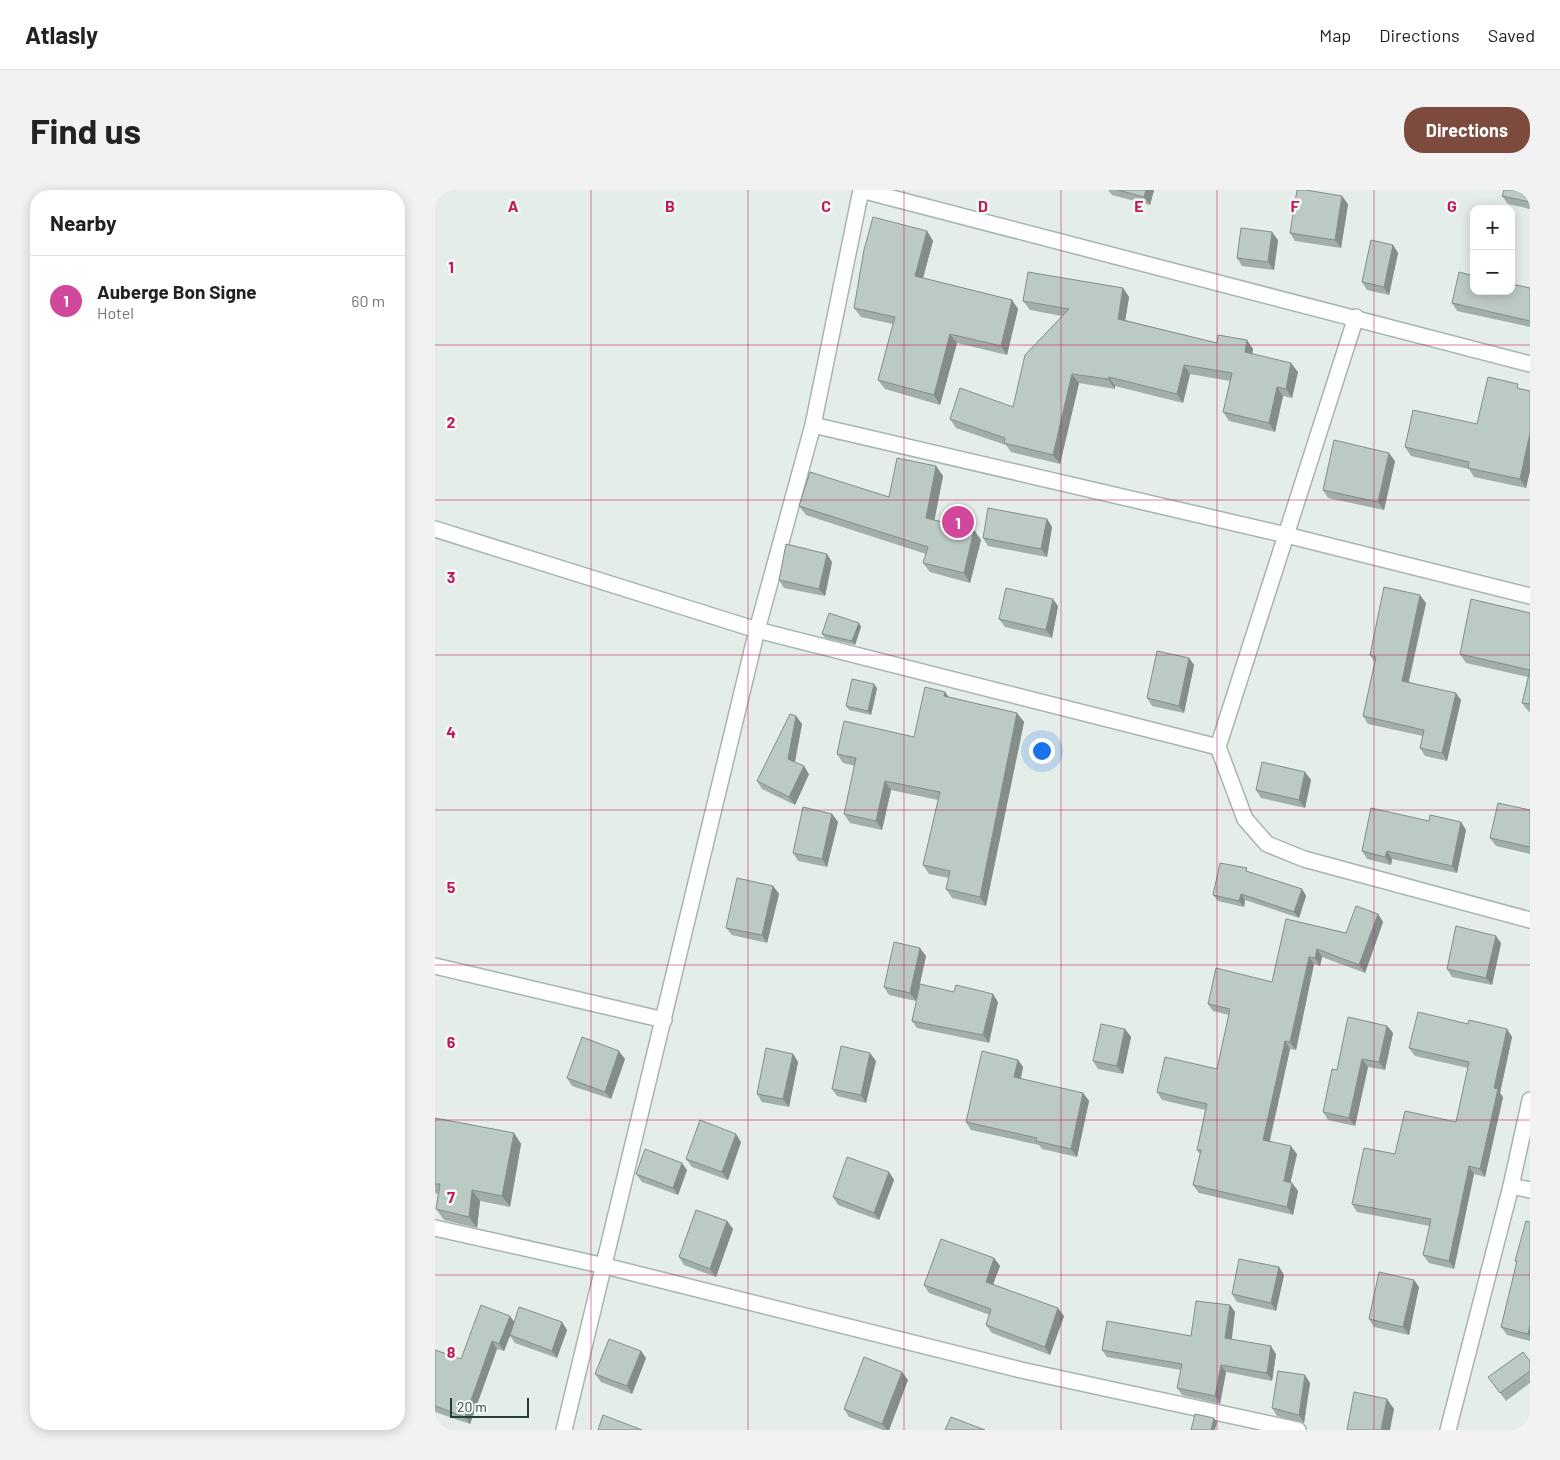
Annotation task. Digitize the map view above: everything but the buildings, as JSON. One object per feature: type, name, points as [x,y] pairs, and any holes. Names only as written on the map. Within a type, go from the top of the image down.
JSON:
[{"type":"street","points":[[564,1430],[757,630],[813,425],[861,190],[1530,364]]},
{"type":"street","points":[[1356,318],[1218,747],[1245,819],[1267,844],[1305,859],[1530,920]]},
{"type":"street","points":[[813,425],[1286,536],[1530,596]]},
{"type":"street","points":[[435,529],[757,630],[1218,747]]},
{"type":"street","points":[[435,966],[664,1020]]},
{"type":"street","points":[[1448,1430],[1511,1186],[1530,1100]]},
{"type":"street","points":[[1511,1186],[1530,1190]]},
{"type":"street","points":[[435,1228],[605,1266],[1021,1370],[1298,1430]]},
{"type":"place","name":"Auberge Bon Signe","points":[[958,522]]}]
